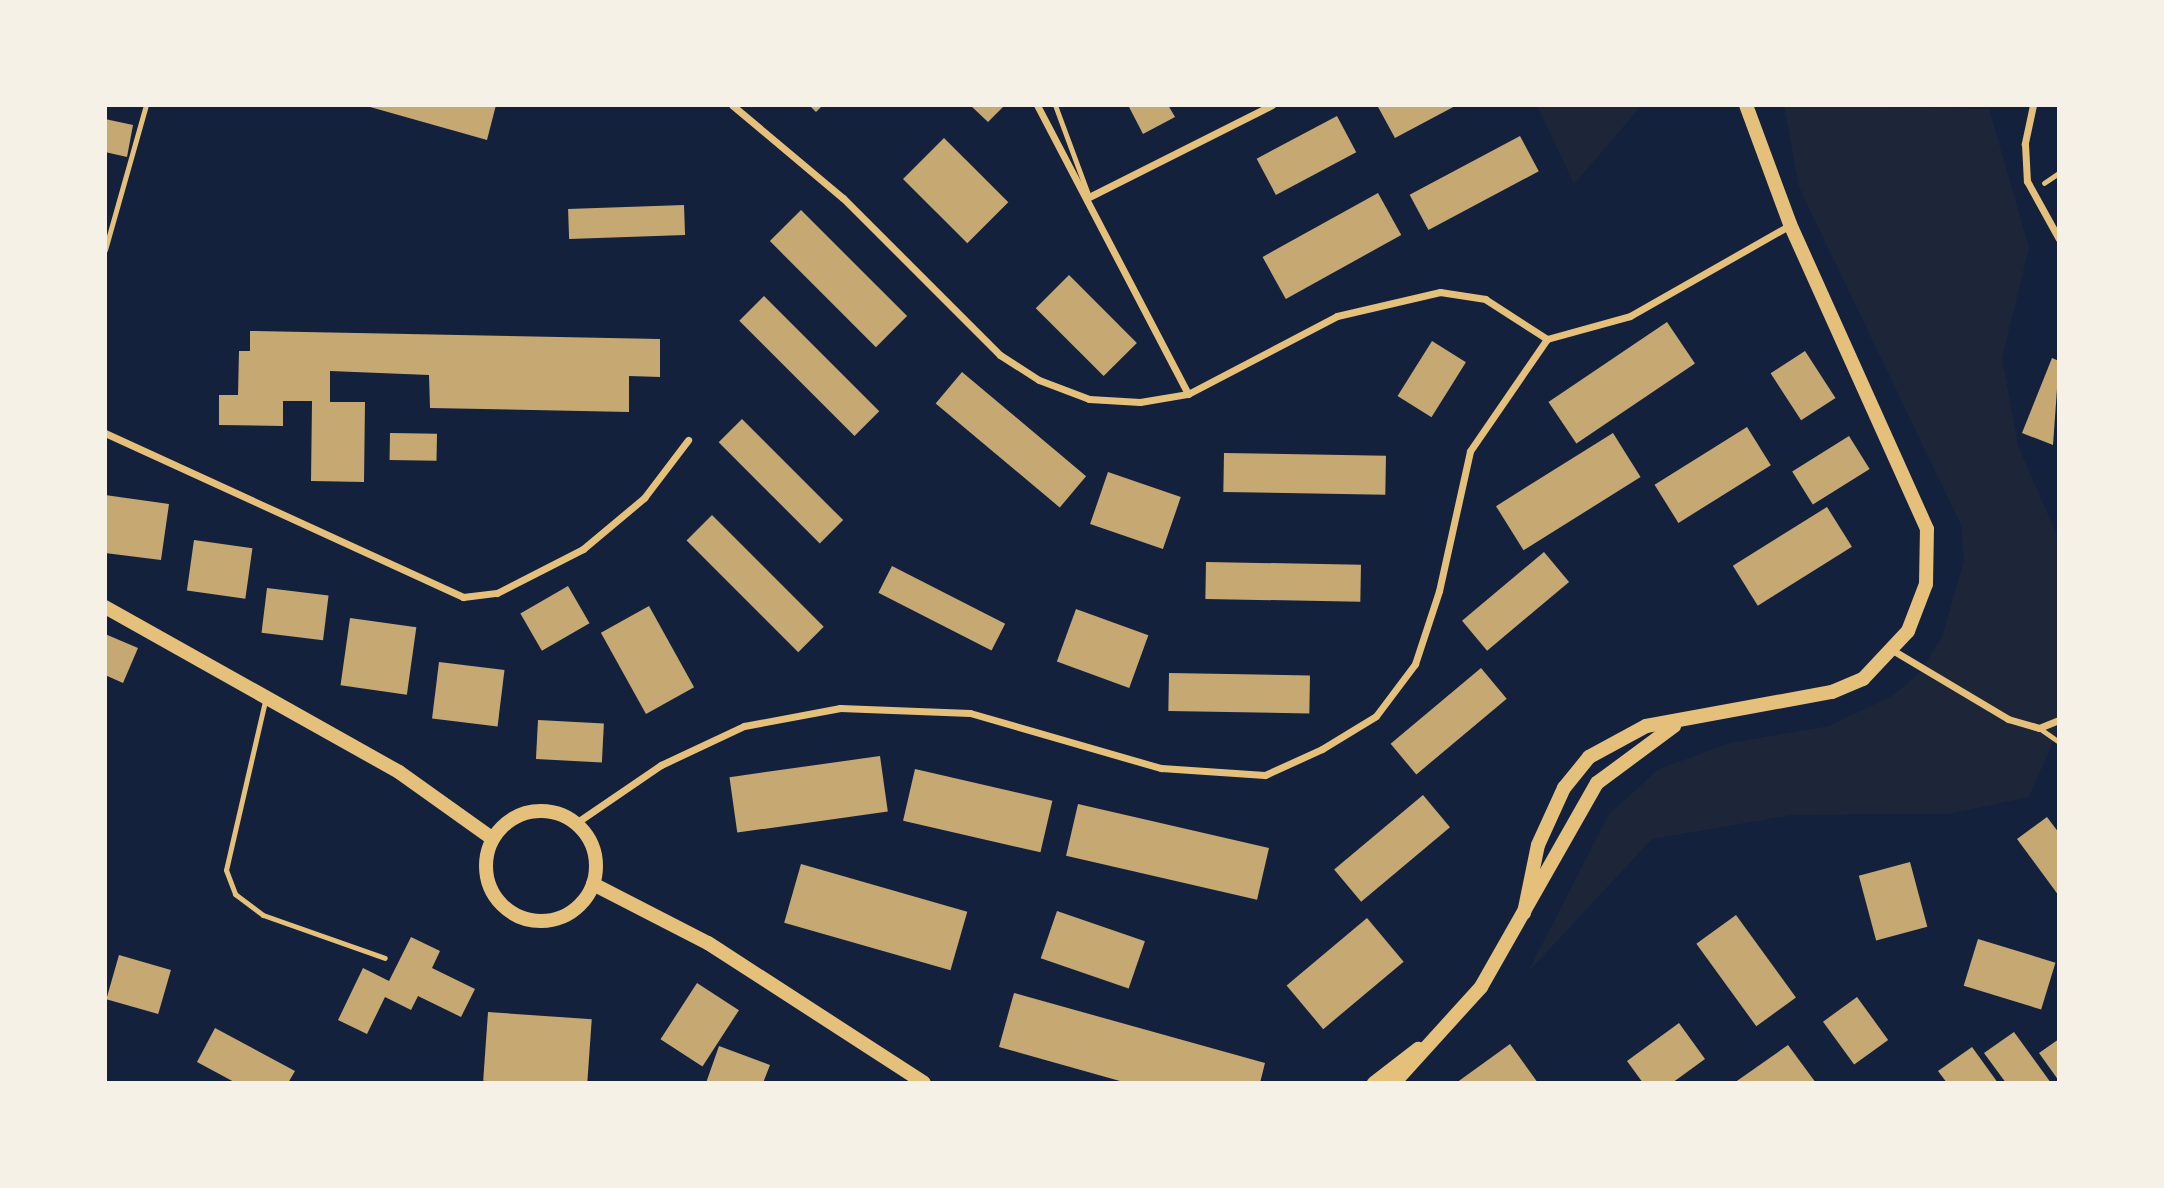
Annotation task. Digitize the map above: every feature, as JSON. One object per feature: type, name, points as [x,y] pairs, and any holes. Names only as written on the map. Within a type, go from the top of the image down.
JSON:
[{"type":"main road","points":[[1524,913],[1538,845],[1563,788],[1617,738],[1646,726],[1676,725],[1832,692],[1863,679],[1894,652],[1926,583],[1927,529],[1790,224],[1753,133],[1745,105]]},
{"type":"main road","points":[[1751,105],[1753,133]]},
{"type":"main road","points":[[105,607],[399,772],[494,839]]},
{"type":"main road","points":[[1394,1083],[1448,1028],[1524,913],[1597,783],[1676,725]]},
{"type":"main road","points":[[551,812],[576,823],[596,857],[593,884],[578,907],[554,919],[513,913],[488,880],[494,839],[524,814],[551,812]]},
{"type":"main road","points":[[593,884],[708,943],[924,1083]]},
{"type":"main road","points":[[1374,1083],[1448,1028]]},
{"type":"street","points":[[732,105],[843,198],[1000,355],[1039,380],[1089,399],[1140,402],[1188,394],[1337,316],[1440,292],[1485,299],[1547,339]]},
{"type":"street","points":[[1037,105],[1089,197],[1188,394]]},
{"type":"street","points":[[1089,197],[1272,105]]},
{"type":"street","points":[[2033,105],[2025,144],[2027,181],[2059,239]]},
{"type":"street","points":[[576,823],[661,765],[744,726],[840,708],[970,713],[1161,768],[1265,775],[1322,749],[1376,716],[1415,664],[1439,590],[1469,451],[1547,339],[1630,316],[1790,224]]},
{"type":"street","points":[[105,433],[463,597],[497,593],[583,549],[644,498],[688,440]]},
{"type":"street","points":[[1894,652],[2008,719],[2039,728],[2059,720]]},
{"type":"lane","points":[[1055,105],[1089,197]]},
{"type":"lane","points":[[266,698],[226,870],[235,894],[263,915],[385,958]]},
{"type":"lane","points":[[2039,728],[2059,742]]},
{"type":"path","points":[[105,250],[146,105]]},
{"type":"shaded area","points":[[1537,105],[1642,105],[1574,184]]},
{"type":"shaded area","points":[[1784,105],[1989,109],[2029,248],[2002,358],[2018,446],[2059,540],[2059,728],[2029,797],[1948,814],[1792,815],[1652,839],[1528,972],[1609,814],[1659,769],[1730,743],[1829,726],[1892,696],[1917,676],[1942,637],[1964,561],[1961,525],[1799,187]]},
{"type":"building","points":[[363,105],[496,105],[487,140]]},
{"type":"building","points":[[809,105],[823,105],[816,112]]},
{"type":"building","points":[[970,105],[1005,105],[988,122]]},
{"type":"building","points":[[1128,105],[1168,105],[1175,117],[1143,134]]},
{"type":"building","points":[[1377,105],[1457,105],[1395,138]]},
{"type":"building","points":[[1337,116],[1356,152],[1276,195],[1257,159]]},
{"type":"building","points":[[105,119],[133,125],[127,157],[105,152]]},
{"type":"building","points":[[1520,136],[1539,171],[1428,230],[1410,195]]},
{"type":"building","points":[[944,138],[1008,202],[967,243],[903,179]]},
{"type":"building","points":[[1378,193],[1401,235],[1286,299],[1263,257]]},
{"type":"building","points":[[684,205],[685,235],[569,239],[568,209]]},
{"type":"building","points":[[801,210],[907,316],[876,347],[770,241]]},
{"type":"building","points":[[1069,275],[1137,343],[1104,376],[1036,308]]},
{"type":"building","points":[[764,296],[879,411],[855,436],[739,321]]},
{"type":"building","points":[[1667,322],[1695,363],[1576,443],[1548,402]]},
{"type":"building","points":[[250,331],[660,339],[660,377],[629,376],[629,412],[430,408],[429,375],[330,371],[330,402],[365,402],[364,482],[311,481],[312,401],[283,401],[283,426],[219,425],[219,395],[238,395],[239,351],[250,351]]},
{"type":"building","points":[[1432,341],[1466,362],[1431,417],[1398,396]]},
{"type":"building","points":[[1805,351],[1835,398],[1801,420],[1771,373]]},
{"type":"building","points":[[2052,358],[2059,361],[2053,445],[2022,433]]},
{"type":"building","points":[[962,372],[1086,476],[1060,508],[936,403]]},
{"type":"building","points":[[742,419],[843,520],[820,543],[719,442]]},
{"type":"building","points":[[1747,427],[1771,465],[1678,523],[1655,485]]},
{"type":"building","points":[[390,433],[437,434],[437,461],[390,460]]},
{"type":"building","points":[[1613,433],[1641,477],[1524,550],[1496,506]]},
{"type":"building","points":[[1849,436],[1870,469],[1813,505],[1792,472]]},
{"type":"building","points":[[1224,453],[1386,456],[1385,495],[1223,492]]},
{"type":"building","points":[[1108,472],[1181,497],[1163,549],[1090,524]]},
{"type":"building","points":[[105,495],[169,504],[161,560],[105,553]]},
{"type":"building","points":[[1827,507],[1852,547],[1758,606],[1733,566]]},
{"type":"building","points":[[712,515],[824,627],[798,652],[687,540]]},
{"type":"building","points":[[194,540],[252,548],[245,599],[187,591]]},
{"type":"building","points":[[1544,552],[1569,582],[1487,651],[1462,621]]},
{"type":"building","points":[[1206,562],[1361,565],[1360,602],[1205,599]]},
{"type":"building","points":[[892,566],[1005,624],[992,650],[878,593]]},
{"type":"building","points":[[568,586],[590,623],[542,651],[520,614]]},
{"type":"building","points":[[267,588],[329,596],[323,640],[262,633]]},
{"type":"building","points":[[649,606],[694,687],[646,714],[601,633]]},
{"type":"building","points":[[1076,609],[1148,635],[1129,688],[1057,662]]},
{"type":"building","points":[[350,618],[416,627],[407,695],[341,685]]},
{"type":"building","points":[[105,634],[138,648],[123,683],[105,675]]},
{"type":"building","points":[[439,662],[505,670],[498,727],[432,719]]},
{"type":"building","points":[[1481,668],[1507,699],[1416,774],[1391,744]]},
{"type":"building","points":[[1169,673],[1310,675],[1309,713],[1168,711]]},
{"type":"building","points":[[538,720],[604,723],[602,762],[536,759]]},
{"type":"building","points":[[880,756],[888,811],[737,833],[729,777]]},
{"type":"building","points":[[915,769],[1052,801],[1040,852],[903,821]]},
{"type":"building","points":[[1423,795],[1450,827],[1361,902],[1334,870]]},
{"type":"building","points":[[1078,804],[1269,848],[1257,900],[1066,856]]},
{"type":"building","points":[[2047,817],[2059,833],[2059,896],[2017,839]]},
{"type":"building","points":[[1910,862],[1927,927],[1876,940],[1859,876]]},
{"type":"building","points":[[801,864],[967,912],[950,970],[784,923]]},
{"type":"building","points":[[1057,911],[1145,941],[1129,989],[1041,958]]},
{"type":"building","points":[[1736,915],[1796,998],[1756,1026],[1696,944]]},
{"type":"building","points":[[1367,918],[1404,962],[1323,1029],[1287,985]]},
{"type":"building","points":[[411,937],[440,951],[432,968],[475,989],[461,1017],[418,996],[411,1010],[385,997],[367,1034],[338,1020],[363,968],[389,981]]},
{"type":"building","points":[[1978,939],[2055,963],[2041,1010],[1964,986]]},
{"type":"building","points":[[119,955],[171,970],[158,1014],[106,999]]},
{"type":"building","points":[[697,983],[739,1010],[702,1066],[661,1039]]},
{"type":"building","points":[[1014,993],[1265,1063],[1260,1083],[1127,1083],[999,1047]]},
{"type":"building","points":[[1857,997],[1888,1040],[1854,1065],[1823,1022]]},
{"type":"building","points":[[488,1012],[592,1019],[587,1083],[483,1081]]},
{"type":"building","points":[[1679,1023],[1705,1059],[1672,1083],[1643,1083],[1627,1061]]},
{"type":"building","points":[[215,1028],[295,1071],[288,1083],[236,1083],[197,1062]]},
{"type":"building","points":[[2014,1032],[2051,1083],[2006,1083],[1984,1053]]},
{"type":"building","points":[[2059,1039],[2059,1081],[2039,1053]]},
{"type":"building","points":[[1510,1044],[1538,1083],[1456,1083]]},
{"type":"building","points":[[1788,1045],[1816,1083],[1734,1083]]},
{"type":"building","points":[[719,1046],[770,1065],[763,1083],[706,1083]]},
{"type":"building","points":[[1972,1047],[1998,1083],[1947,1083],[1938,1071]]}]
